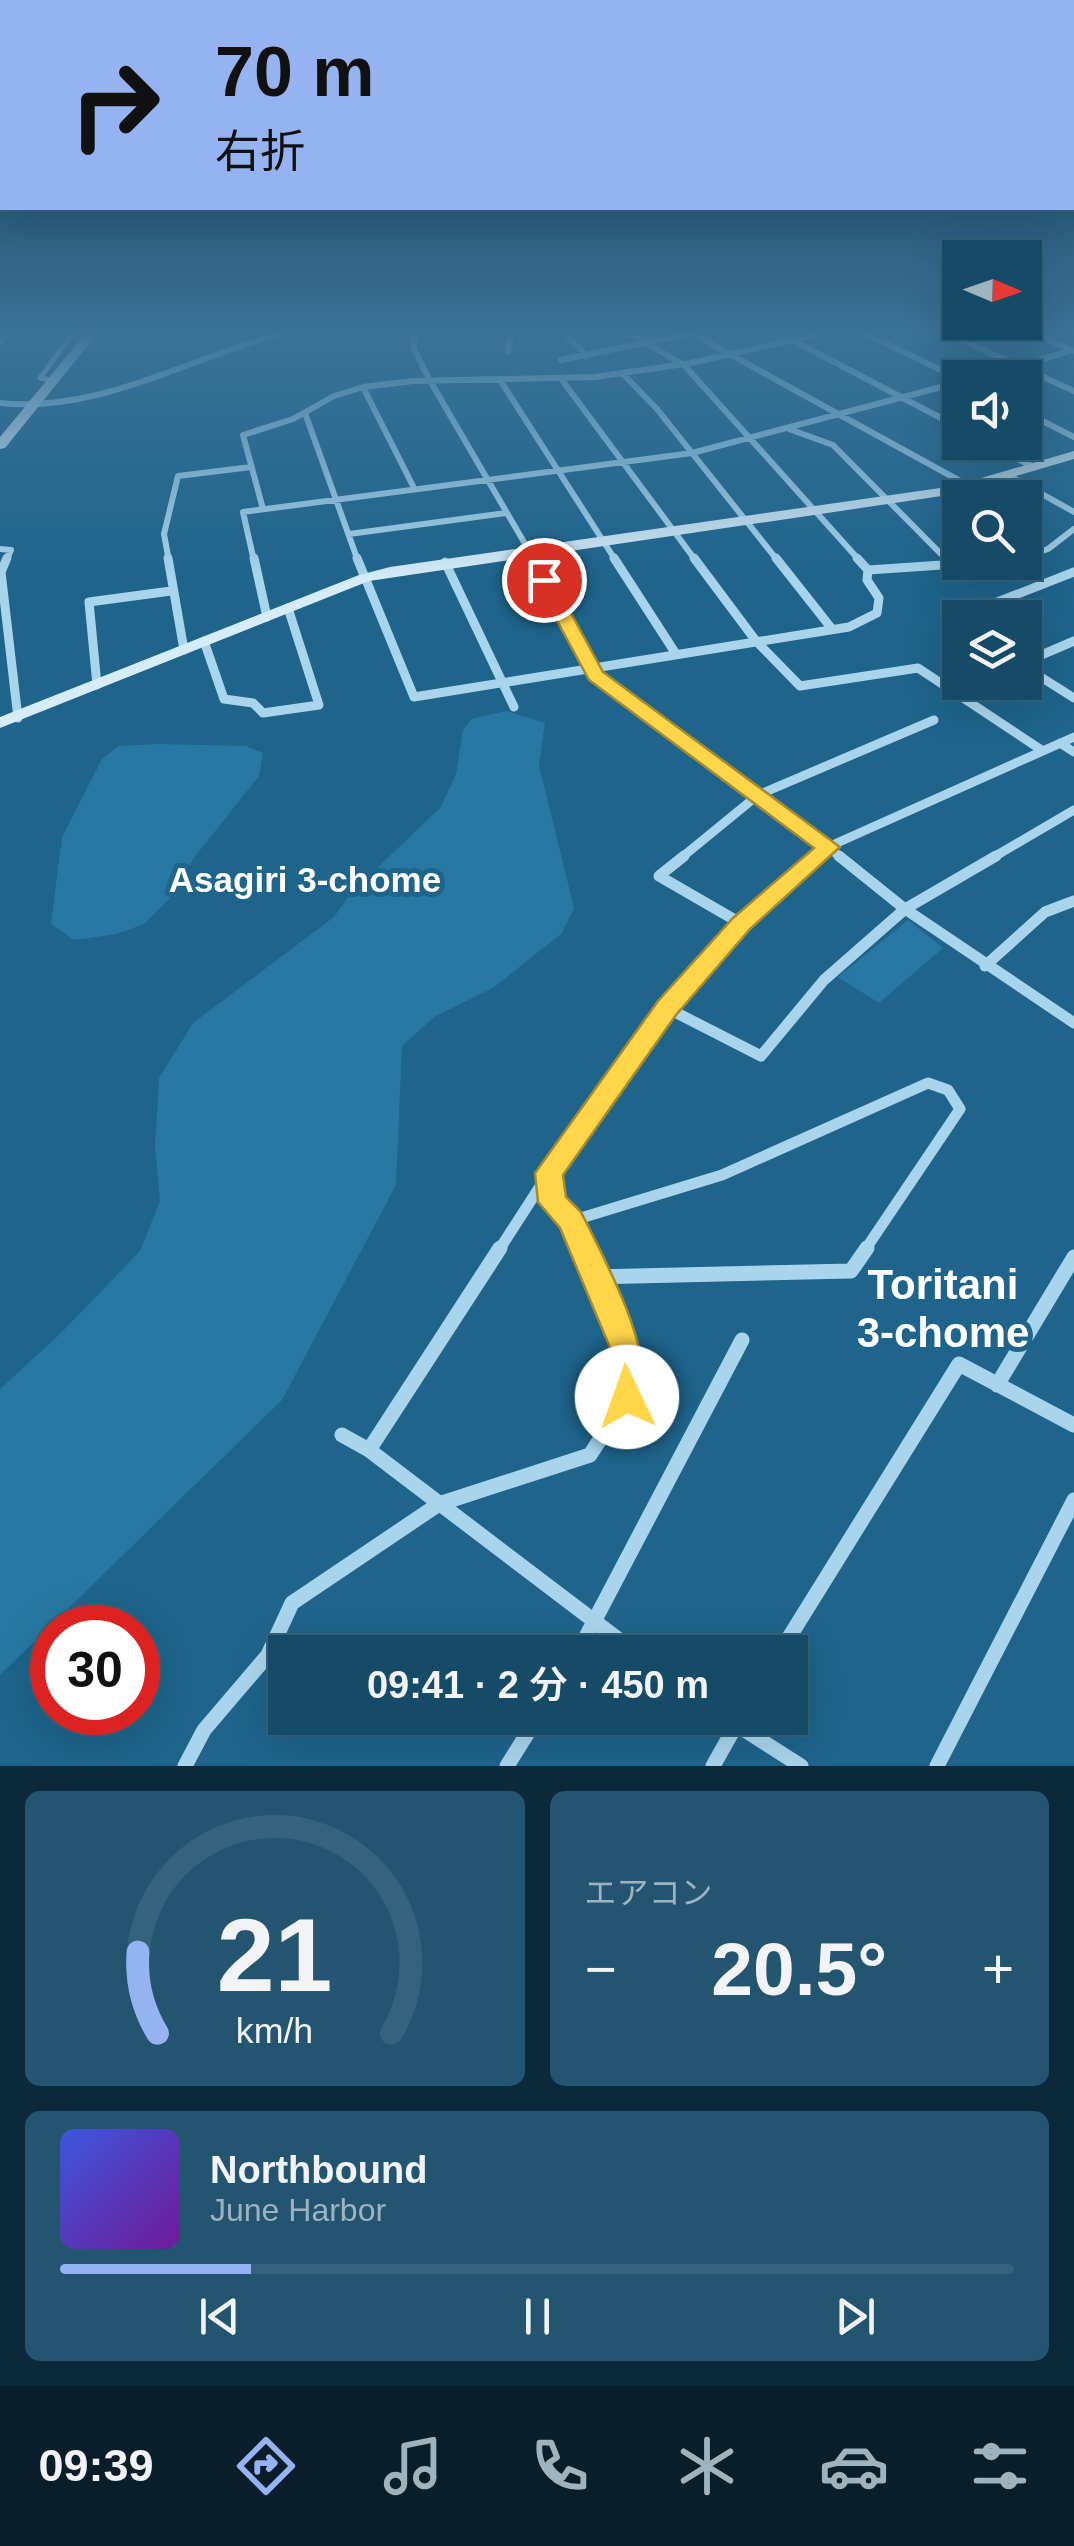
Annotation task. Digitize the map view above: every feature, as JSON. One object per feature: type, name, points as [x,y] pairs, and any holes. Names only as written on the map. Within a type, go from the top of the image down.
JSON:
[{"type":"street","points":[[0,445],[21,416]]},
{"type":"street","points":[[263,509],[243,435],[293,416]]},
{"type":"street","points":[[307,416],[364,578],[414,697],[832,629],[861,623],[877,613],[879,598],[867,580],[868,570],[731,416]]},
{"type":"street","points":[[378,416],[414,488]]},
{"type":"street","points":[[451,416],[595,676],[758,794],[905,909],[1074,1023]]},
{"type":"street","points":[[523,416],[676,654]]},
{"type":"street","points":[[590,416],[756,641],[800,686],[918,668],[1043,752]]},
{"type":"street","points":[[661,416],[832,629]]},
{"type":"street","points":[[266,616],[243,512],[692,453],[838,416]]},
{"type":"street","points":[[841,416],[945,480]]},
{"type":"street","points":[[1042,421],[1074,437]]},
{"type":"street","points":[[788,429],[833,445],[942,554]]},
{"type":"street","points":[[994,480],[1074,455]]},
{"type":"street","points":[[1021,460],[1034,467]]},
{"type":"street","points":[[184,650],[164,534],[178,476],[251,467]]},
{"type":"street","points":[[1008,475],[1074,512]]},
{"type":"street","points":[[0,723],[364,578],[445,562],[942,494]]},
{"type":"street","points":[[349,534],[506,513]]},
{"type":"street","points":[[1042,550],[1074,530]]},
{"type":"street","points":[[0,549],[11,550],[0,572],[18,718]]},
{"type":"street","points":[[445,562],[514,707]]},
{"type":"street","points":[[868,570],[942,565]]},
{"type":"street","points":[[1004,600],[1074,572]]},
{"type":"street","points":[[96,685],[89,602],[171,592]]},
{"type":"street","points":[[204,641],[224,699],[253,703],[264,713],[319,705],[288,608]]},
{"type":"street","points":[[1042,656],[1074,641]]},
{"type":"street","points":[[1042,676],[1074,698]]},
{"type":"street","points":[[742,924],[658,876],[758,794],[934,720]]},
{"type":"street","points":[[369,1450],[549,1173],[667,1008],[742,924],[828,847],[1074,737]]},
{"type":"street","points":[[1060,744],[1074,752]]},
{"type":"street","points":[[667,1008],[761,1056],[824,980],[905,909],[1074,810]]},
{"type":"street","points":[[985,966],[1045,912],[1074,901]]},
{"type":"street","points":[[571,1220],[722,1176],[928,1083],[948,1090],[960,1109],[850,1271],[592,1278]]},
{"type":"street","points":[[184,1766],[204,1730],[268,1655],[292,1603],[439,1504],[590,1455],[627,1397],[626,1350],[592,1278],[571,1220],[552,1202],[549,1173]]},
{"type":"street","points":[[997,1385],[1074,1257]]},
{"type":"street","points":[[588,1635],[742,1340]]},
{"type":"street","points":[[791,1635],[959,1364],[1074,1425]]},
{"type":"street","points":[[342,1435],[369,1450],[611,1635]]},
{"type":"street","points":[[937,1766],[1074,1500]]},
{"type":"street","points":[[507,1766],[526,1735]]},
{"type":"street","points":[[713,1766],[727,1735]]},
{"type":"street","points":[[756,1735],[801,1766]]},
{"type":"shaded area","points":[[506,711],[545,723],[539,765],[574,908],[562,933],[493,988],[434,1017],[402,1046],[396,1185],[282,1400],[72,1605],[30,1605],[30,1646],[0,1675],[0,1389],[140,1251],[160,1201],[155,1145],[159,1078],[193,1023],[334,917],[351,893],[441,807],[456,774],[463,730],[471,719]]},
{"type":"shaded area","points":[[118,746],[246,746],[263,753],[259,776],[193,859],[178,890],[144,924],[117,934],[74,940],[51,924],[62,837],[102,759]]},
{"type":"shaded area","points":[[908,920],[943,948],[879,1003],[838,977]]},
{"type":"district","name":"Asagiri 3-chome","points":[[305,880]]},
{"type":"district","name":"Toritani 3-chome","points":[[943,1308]]},
{"type":"route","points":[[544,580],[595,676],[828,847],[742,924],[667,1008],[549,1173],[552,1202],[571,1220],[592,1278],[626,1350],[627,1397]]}]
